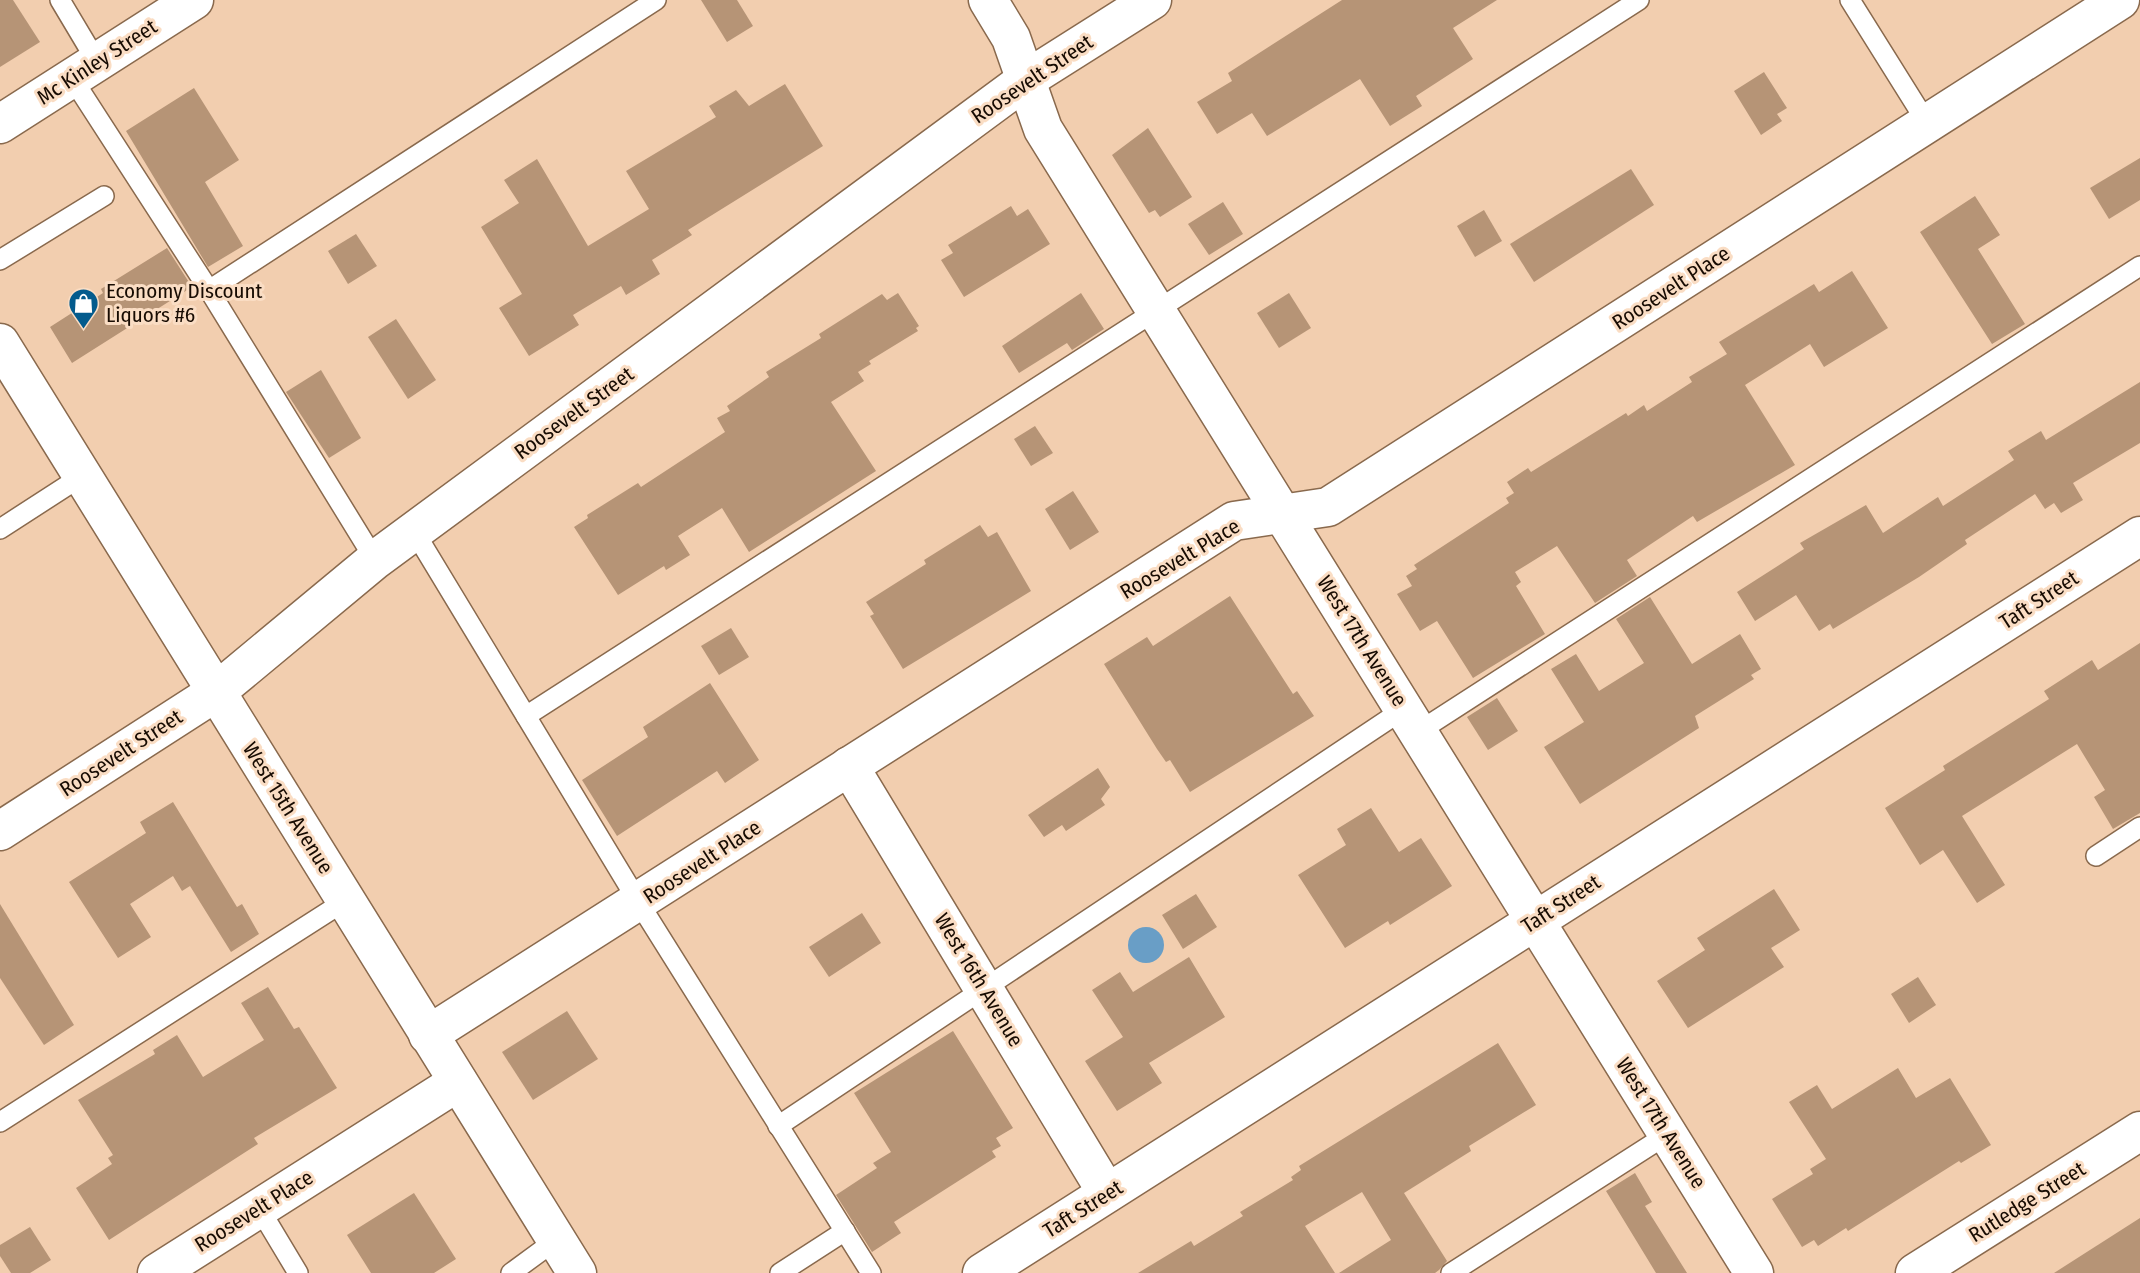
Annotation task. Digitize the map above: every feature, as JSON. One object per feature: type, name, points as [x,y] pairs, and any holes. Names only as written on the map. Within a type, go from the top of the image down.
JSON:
[{"type":"street","name":"Mc Kinley Street","points":[[0,124],[194,0]]},
{"type":"street","name":"West 17th Avenue","points":[[988,0],[1011,38],[1043,128],[1754,1273]]},
{"type":"street","name":"Roosevelt Street","points":[[0,831],[216,692],[375,560],[414,531],[1027,79],[1152,0]]},
{"type":"street","name":"Roosevelt Place","points":[[428,1035],[639,903],[1234,521],[1328,507],[2120,0]]},
{"type":"street","name":"West 15th Avenue","points":[[0,343],[577,1273]]},
{"type":"street","name":"Taft Street","points":[[982,1273],[2140,536]]},
{"type":"street","name":"West 16th Avenue","points":[[849,766],[1107,1193]]},
{"type":"street","name":"Roosevelt Place","points":[[157,1273],[458,1082]]},
{"type":"street","name":"Rutledge Street","points":[[1915,1273],[2140,1131]]},
{"type":"lane","points":[[60,0],[84,70],[209,290],[375,560]]},
{"type":"lane","points":[[209,290],[656,0]]},
{"type":"lane","points":[[526,716],[1158,312],[1639,0]]},
{"type":"lane","points":[[1850,0],[1927,123]]},
{"type":"lane","points":[[0,260],[104,196]]},
{"type":"lane","points":[[778,1126],[984,988],[2140,266]]},
{"type":"lane","points":[[0,529],[82,476]]},
{"type":"lane","points":[[414,531],[639,903],[871,1273]]},
{"type":"lane","points":[[2096,856],[2140,827]]},
{"type":"lane","points":[[0,1122],[345,901]]},
{"type":"lane","points":[[1451,1273],[1668,1134]]},
{"type":"lane","points":[[259,1208],[298,1273]]},
{"type":"lane","points":[[780,1273],[845,1231]]},
{"type":"lane","points":[[511,1273],[556,1240]]},
{"type":"water","points":[[1146,927],[1159,932],[1164,945],[1159,958],[1146,963],[1133,958],[1128,945],[1133,932]]},
{"type":"building","points":[[0,0],[13,0],[40,42],[0,67]]},
{"type":"building","points":[[701,0],[737,0],[753,26],[727,42]]},
{"type":"building","points":[[1342,0],[1497,0],[1453,28],[1473,59],[1416,96],[1422,106],[1390,126],[1360,79],[1267,136],[1252,113],[1217,134],[1197,102],[1232,81],[1228,73]]},
{"type":"building","points":[[1764,72],[1787,108],[1777,114],[1782,121],[1761,135],[1734,91]]},
{"type":"building","points":[[785,84],[823,146],[688,230],[692,235],[652,260],[660,274],[626,295],[621,286],[573,315],[579,325],[529,356],[499,308],[522,294],[481,227],[519,203],[504,180],[537,159],[588,246],[649,209],[626,171],[716,117],[709,106],[736,90],[749,106]]},
{"type":"building","points":[[194,88],[239,160],[205,182],[243,246],[208,267],[126,131]]},
{"type":"building","points":[[1148,128],[1192,197],[1160,217],[1155,210],[1149,213],[1112,155]]},
{"type":"building","points":[[2140,158],[2140,200],[2109,219],[2090,188]]},
{"type":"building","points":[[1631,169],[1654,205],[1534,282],[1510,244]]},
{"type":"building","points":[[1975,196],[2000,235],[1978,249],[2025,324],[1992,344],[1920,232]]},
{"type":"building","points":[[1223,202],[1243,234],[1209,255],[1188,224]]},
{"type":"building","points":[[1011,206],[1017,216],[1028,209],[1050,244],[964,297],[941,260],[953,253],[948,245]]},
{"type":"building","points":[[1484,210],[1502,241],[1475,257],[1457,226]]},
{"type":"building","points":[[356,234],[377,266],[348,284],[328,251]]},
{"type":"building","points":[[167,248],[192,287],[72,363],[50,327],[103,293],[101,289]]},
{"type":"building","points":[[1852,271],[1888,328],[1824,367],[1810,344],[1745,385],[1795,465],[1697,522],[1693,516],[1627,560],[1637,576],[1595,603],[1557,546],[1515,572],[1521,582],[1516,586],[1545,634],[1473,678],[1437,621],[1420,631],[1397,594],[1412,586],[1406,576],[1417,569],[1414,565],[1509,503],[1506,498],[1514,493],[1507,482],[1528,468],[1531,472],[1626,413],[1628,416],[1644,405],[1647,411],[1692,382],[1689,377],[1727,354],[1719,342],[1814,284],[1819,292]]},
{"type":"building","points":[[898,293],[919,326],[916,328],[918,331],[869,361],[871,364],[858,372],[864,381],[831,402],[876,471],[749,552],[722,508],[678,536],[690,555],[666,570],[664,566],[618,595],[574,527],[588,518],[587,515],[638,483],[641,487],[725,432],[717,418],[730,411],[727,406],[769,377],[766,372],[821,338],[819,334],[882,294],[887,300]]},
{"type":"building","points":[[1081,293],[1104,329],[1072,350],[1067,343],[1019,373],[1002,346]]},
{"type":"building","points":[[1289,293],[1311,328],[1279,348],[1257,313]]},
{"type":"building","points":[[396,319],[436,380],[408,399],[368,337]]},
{"type":"building","points":[[321,370],[361,438],[329,458],[286,392]]},
{"type":"building","points":[[2140,382],[2140,443],[2073,483],[2083,500],[2061,513],[2054,503],[2045,509],[2035,494],[1965,540],[1967,544],[1919,577],[1833,629],[1830,624],[1819,631],[1796,595],[1755,621],[1737,592],[1804,549],[1800,543],[1866,505],[1883,533],[1938,497],[1943,506],[2014,460],[2008,451],[2041,431],[2046,440]]},
{"type":"building","points":[[1035,426],[1053,453],[1031,466],[1014,439]]},
{"type":"building","points":[[1073,491],[1099,532],[1070,550],[1045,509]]},
{"type":"building","points":[[980,525],[988,537],[997,532],[1031,591],[903,669],[870,616],[874,614],[866,602],[926,564],[924,560]]},
{"type":"building","points":[[1230,596],[1293,694],[1297,691],[1314,716],[1190,792],[1170,760],[1166,762],[1157,749],[1104,664],[1147,637],[1153,646]]},
{"type":"building","points":[[1650,597],[1692,664],[1740,634],[1761,669],[1751,675],[1754,679],[1695,716],[1699,728],[1580,804],[1544,747],[1584,722],[1551,669],[1576,654],[1599,691],[1644,663],[1616,619]]},
{"type":"building","points":[[731,628],[749,657],[719,675],[701,646]]},
{"type":"building","points":[[2140,643],[2140,813],[2113,829],[2094,797],[2105,790],[2077,744],[1962,816],[2005,885],[1977,903],[1943,850],[1920,865],[1885,808],[1945,770],[1943,766],[2049,699],[2044,691],[2092,660],[2098,670]]},
{"type":"building","points":[[710,683],[759,760],[725,783],[717,771],[617,836],[582,780],[648,737],[643,727]]},
{"type":"building","points":[[1497,698],[1518,731],[1488,750],[1467,717]]},
{"type":"building","points":[[1098,768],[1110,787],[1101,799],[1105,805],[1066,831],[1062,825],[1044,837],[1028,815]]},
{"type":"building","points":[[173,802],[237,907],[242,904],[259,934],[231,952],[190,886],[182,891],[173,876],[130,904],[151,937],[118,958],[69,882],[146,833],[140,822]]},
{"type":"building","points":[[1371,808],[1399,852],[1421,838],[1452,886],[1390,925],[1388,921],[1345,948],[1298,875],[1346,845],[1337,829]]},
{"type":"building","points":[[1774,889],[1800,930],[1771,948],[1784,967],[1688,1028],[1657,981],[1705,950],[1697,938]]},
{"type":"building","points":[[1196,894],[1217,927],[1183,949],[1162,915]]},
{"type":"building","points":[[0,904],[74,1025],[44,1045],[0,978]]},
{"type":"building","points":[[862,913],[881,943],[829,977],[809,947]]},
{"type":"building","points":[[1189,957],[1225,1017],[1149,1063],[1162,1083],[1117,1111],[1085,1061],[1123,1037],[1092,990],[1120,972],[1133,992]]},
{"type":"building","points":[[1918,977],[1936,1005],[1909,1023],[1891,994]]},
{"type":"building","points":[[268,987],[294,1029],[299,1027],[337,1088],[254,1138],[258,1144],[109,1240],[76,1188],[112,1164],[108,1158],[113,1155],[78,1100],[155,1054],[153,1050],[177,1035],[203,1077],[264,1040],[241,1003]]},
{"type":"building","points":[[567,1011],[598,1059],[533,1100],[502,1052]]},
{"type":"building","points":[[953,1031],[1013,1128],[996,1138],[1001,1146],[992,1151],[996,1157],[894,1222],[901,1233],[872,1252],[836,1195],[877,1168],[873,1163],[891,1152],[854,1093]]},
{"type":"building","points":[[1498,1043],[1536,1105],[1469,1146],[1471,1151],[1404,1193],[1447,1261],[1435,1273],[1339,1273],[1391,1240],[1362,1192],[1305,1226],[1335,1273],[1138,1273],[1191,1241],[1194,1246],[1243,1216],[1240,1212],[1293,1180],[1291,1177],[1301,1170],[1299,1166]]},
{"type":"building","points":[[1898,1068],[1916,1098],[1950,1078],[1991,1145],[1961,1163],[1959,1161],[1848,1231],[1846,1228],[1818,1246],[1814,1240],[1802,1247],[1772,1199],[1813,1174],[1810,1169],[1826,1159],[1789,1102],[1817,1085],[1832,1109]]},
{"type":"building","points":[[1635,1173],[1652,1202],[1645,1206],[1687,1273],[1656,1273],[1606,1191]]},
{"type":"building","points":[[414,1193],[456,1259],[434,1273],[371,1273],[347,1235]]},
{"type":"building","points":[[2140,1218],[2140,1273],[2054,1273]]},
{"type":"building","points":[[30,1227],[51,1260],[30,1273],[11,1273],[0,1256],[0,1245]]},
{"type":"place","name":"Economy Discount Liquors #6","points":[[83,330]]}]
